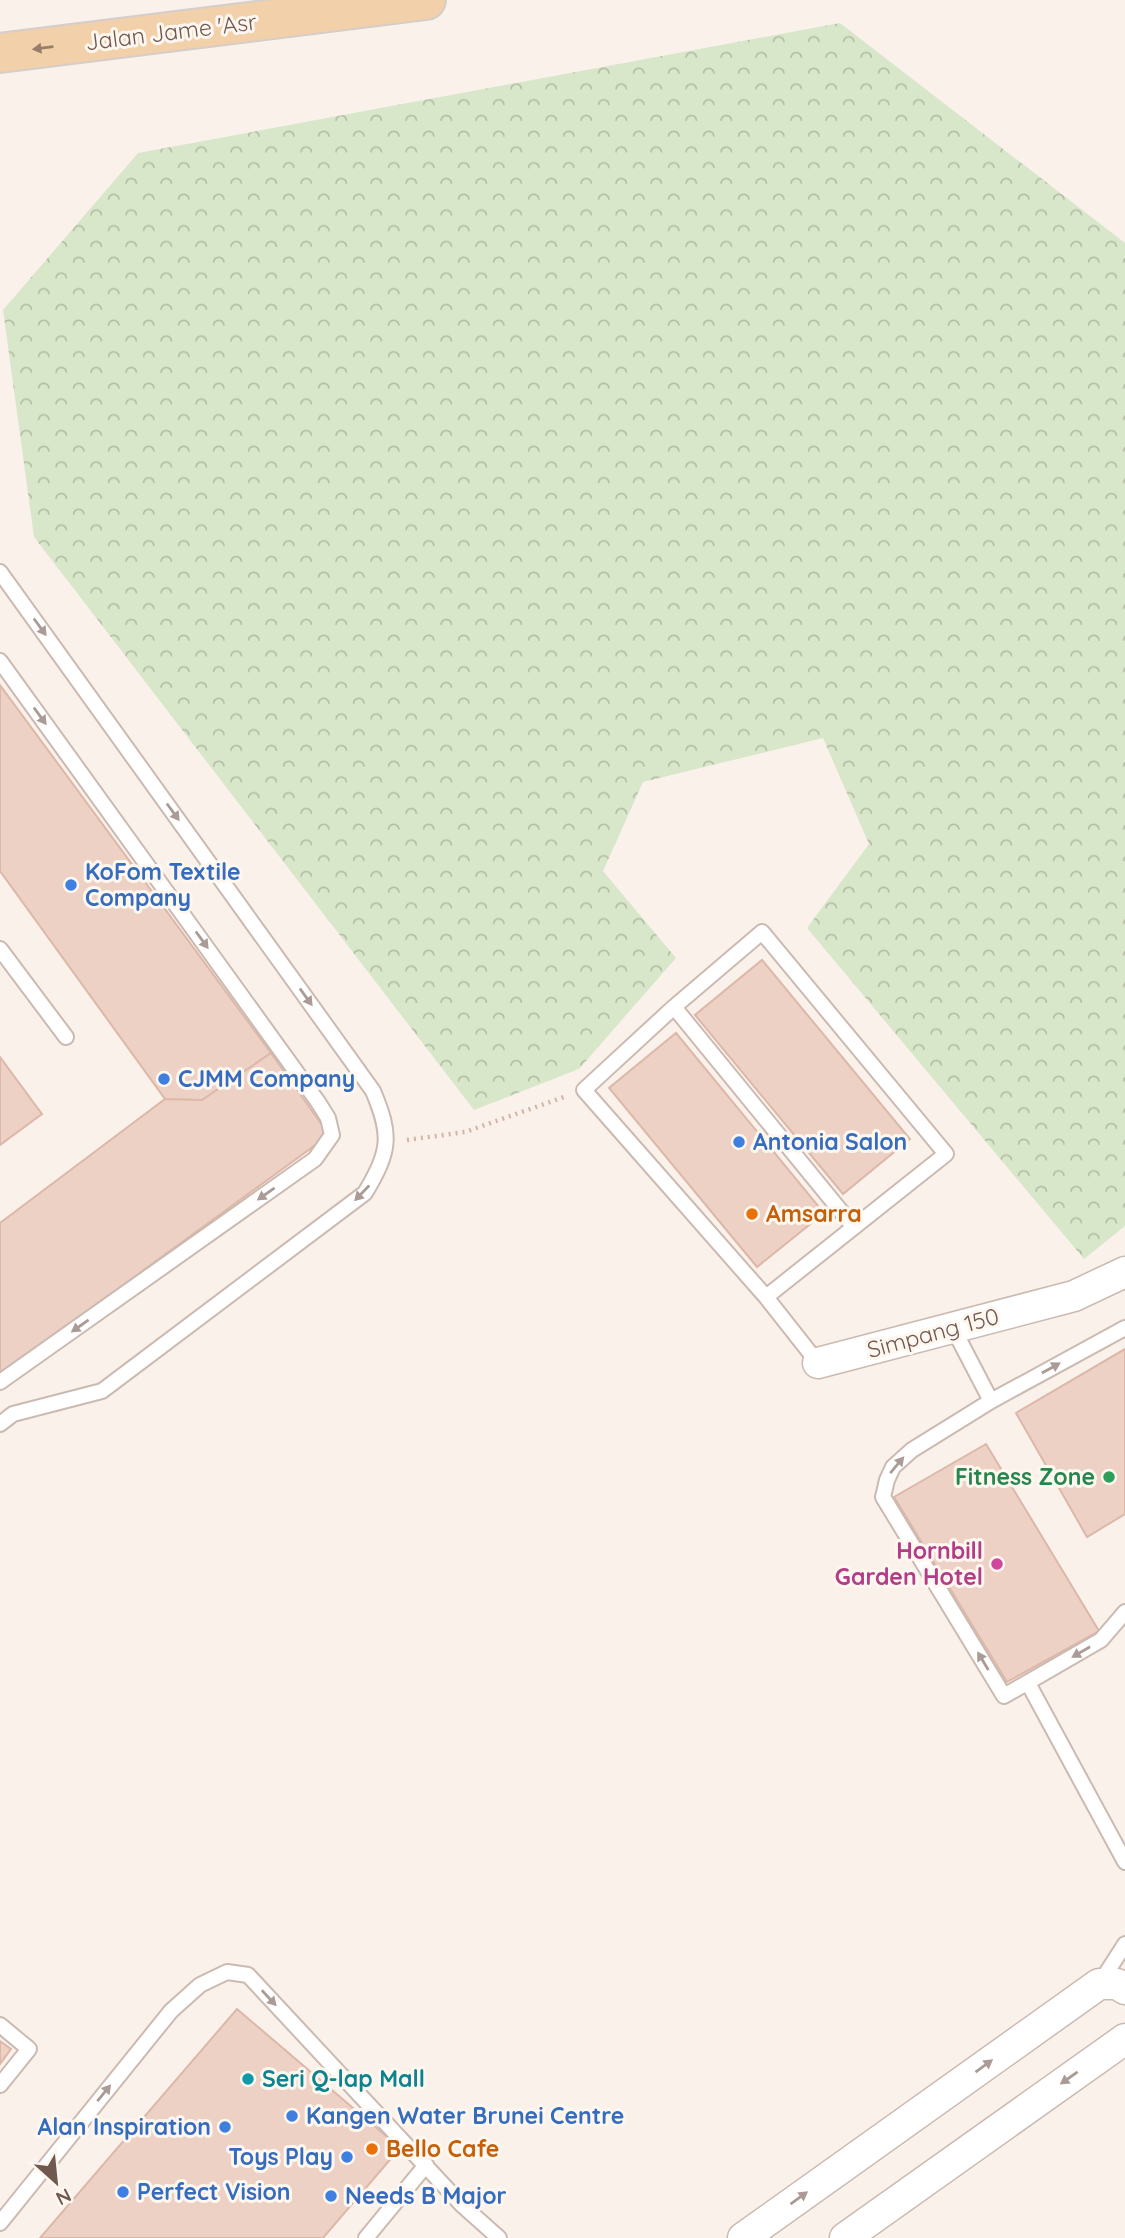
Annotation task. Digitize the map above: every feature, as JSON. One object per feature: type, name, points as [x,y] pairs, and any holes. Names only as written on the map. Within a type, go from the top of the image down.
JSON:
[{"type":"main road","name":"Jalan Jame 'Asr","points":[[0,53],[280,9],[426,0]]},
{"type":"street","name":"Simpang 150","points":[[818,1363],[1074,1296],[1125,1272]]},
{"type":"street","points":[[744,2238],[1112,1987]]},
{"type":"street","points":[[845,2238],[1125,2039]]},
{"type":"lane","points":[[0,572],[373,1091],[383,1115],[387,1143],[379,1169],[365,1193],[102,1391],[13,1414],[0,1424]]},
{"type":"lane","points":[[0,661],[318,1102],[328,1118],[332,1136],[315,1159],[0,1382]]},
{"type":"lane","points":[[584,1090],[674,1007],[762,932],[946,1154],[766,1297]]},
{"type":"lane","points":[[0,950],[66,1037]]},
{"type":"lane","points":[[674,1007],[853,1226]]},
{"type":"lane","name":"Simpang 150","points":[[584,1090],[766,1297],[818,1363]]},
{"type":"lane","points":[[953,1328],[991,1401]]},
{"type":"lane","points":[[1125,1328],[991,1401],[912,1450],[893,1467],[883,1497],[1004,1696],[1101,1640],[1125,1612]]},
{"type":"lane","points":[[1028,1683],[1125,1863]]},
{"type":"lane","points":[[1112,1987],[1125,1944]]},
{"type":"lane","points":[[0,2222],[171,2011],[200,1985],[227,1972],[248,1975],[494,2237]]},
{"type":"lane","points":[[0,2025],[29,2049],[0,2085]]},
{"type":"lane","points":[[366,2238],[426,2165]]},
{"type":"path","points":[[387,1143],[465,1132],[584,1090]]},
{"type":"green space","points":[[840,23],[1125,243],[1125,1226],[1084,1259],[807,928],[869,844],[823,738],[643,782],[603,871],[676,958],[579,1069],[474,1110],[34,537],[3,310],[138,153]]},
{"type":"building","points":[[0,685],[271,1053],[202,1100],[165,1099],[0,871]]},
{"type":"building","points":[[762,960],[910,1139],[843,1194],[695,1015]]},
{"type":"building","points":[[676,1033],[824,1213],[757,1267],[609,1088]]},
{"type":"building","points":[[271,1053],[329,1135],[0,1375],[0,1223],[165,1099],[202,1100]]},
{"type":"building","points":[[0,1057],[42,1114],[0,1145]]},
{"type":"building","points":[[1125,1349],[1125,1514],[1087,1537],[1016,1413]]},
{"type":"building","name":"Hornbill Garden Hotel","points":[[986,1444],[1099,1631],[1007,1682],[894,1497]]},
{"type":"building","name":"Seri Q-lap Mall","points":[[237,2009],[400,2148],[323,2238],[40,2238]]},
{"type":"building","points":[[0,2041],[11,2049],[0,2064]]},
{"type":"place","name":"KoFom Textile Company","points":[[71,885]]},
{"type":"place","name":"CJMM Company","points":[[164,1079]]},
{"type":"place","name":"Antonia Salon","points":[[739,1142]]},
{"type":"place","name":"Amsarra","points":[[752,1214]]},
{"type":"place","name":"Fitness Zone","points":[[1109,1477]]},
{"type":"place","name":"Hornbill Garden Hotel","points":[[997,1564]]},
{"type":"place","name":"Seri Q-lap Mall","points":[[248,2079]]},
{"type":"place","name":"Kangen Water Brunei Centre","points":[[292,2116]]},
{"type":"place","name":"Alan Inspiration","points":[[225,2127]]},
{"type":"place","name":"Bello Cafe","points":[[372,2149]]},
{"type":"place","name":"Toys Play","points":[[347,2157]]},
{"type":"place","name":"Perfect Vision","points":[[123,2192]]},
{"type":"place","name":"Needs B Major","points":[[331,2196]]}]
